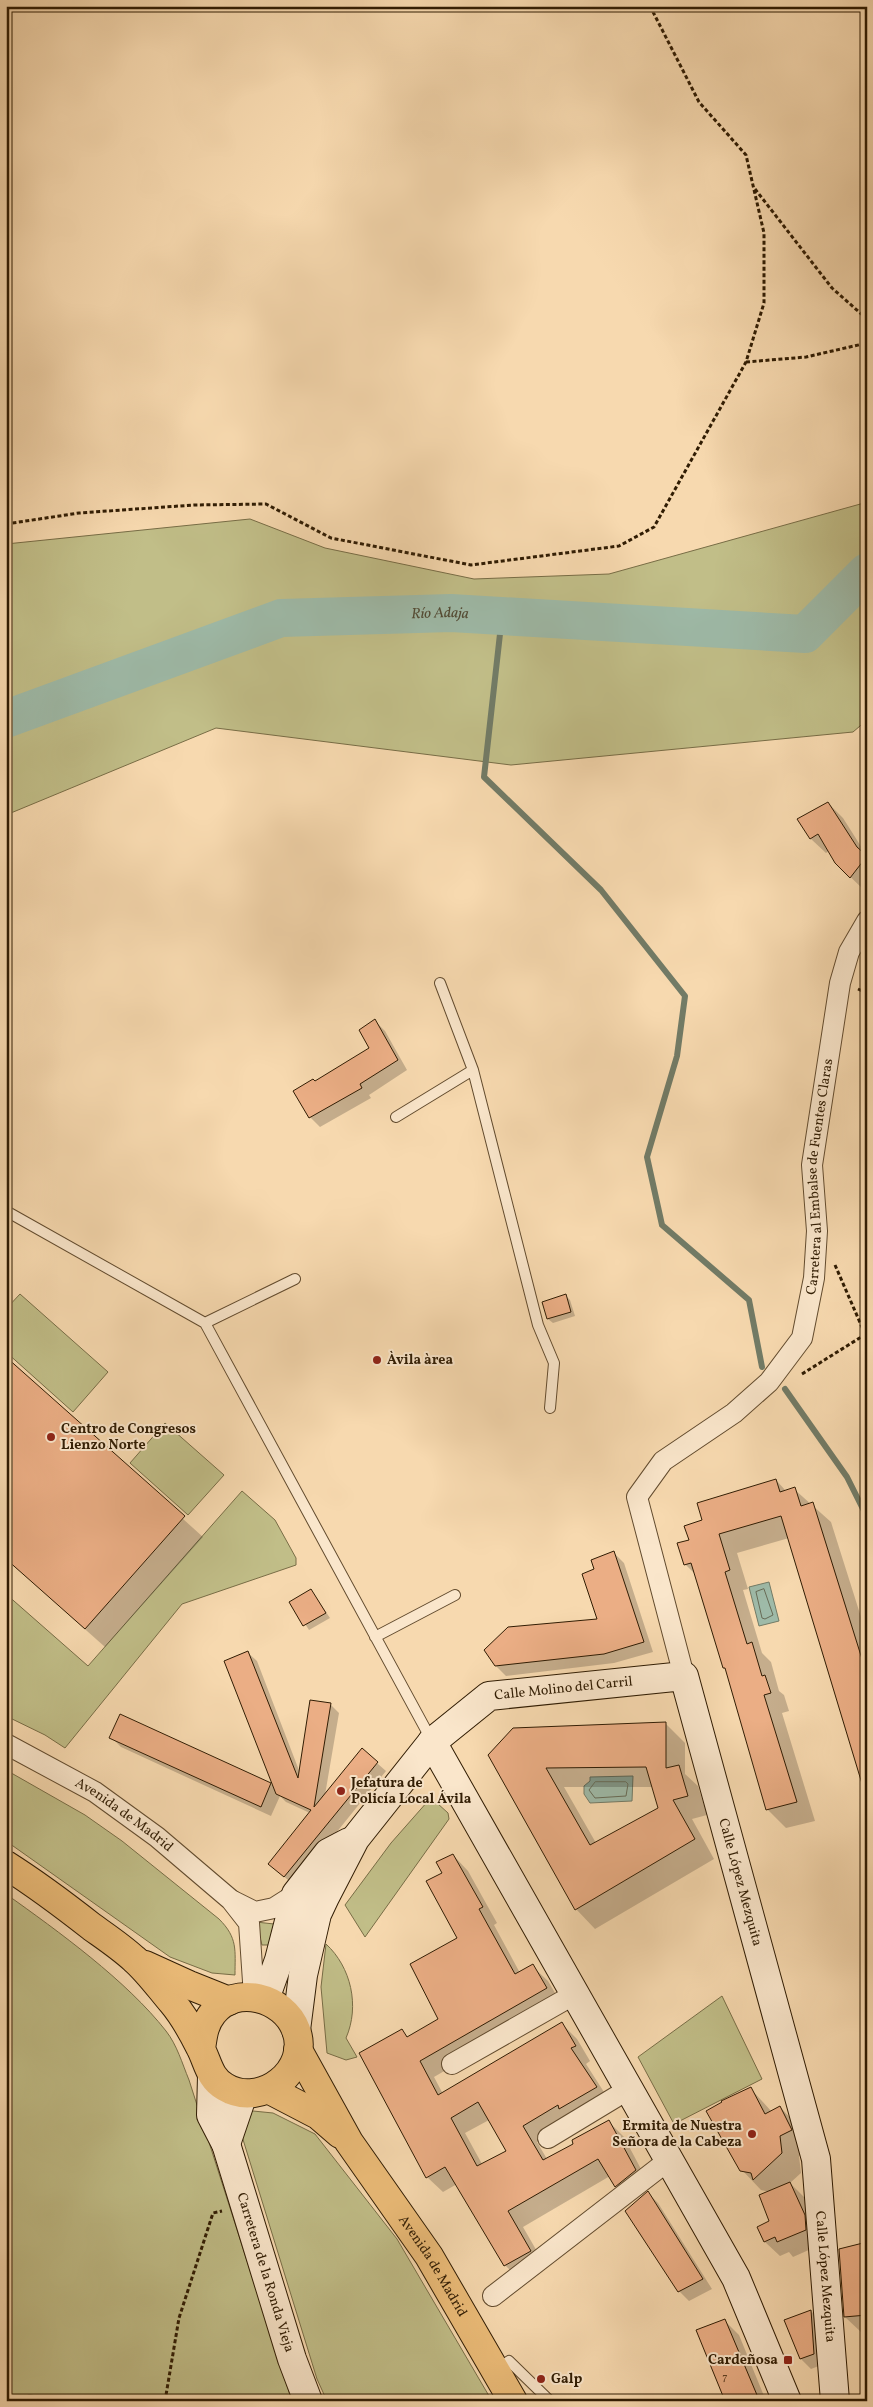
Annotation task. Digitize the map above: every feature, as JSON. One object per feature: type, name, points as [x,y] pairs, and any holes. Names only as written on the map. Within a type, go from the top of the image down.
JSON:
[{"type":"highway","points":[[6,1865],[37,1884],[135,1960],[173,2003],[201,2049],[212,2076],[226,2088],[243,2094],[270,2090],[289,2074],[297,2040],[284,2011],[249,1999],[189,1985],[135,1960]]},
{"type":"highway","points":[[201,2049],[204,2029],[214,2012],[249,1999]]},
{"type":"highway","name":"Avenida de Madrid","points":[[297,2040],[349,2142],[429,2256],[511,2399]]},
{"type":"highway","name":"Avenida de Madrid","points":[[270,2090],[318,2115],[349,2142]]},
{"type":"street","name":"Carretera al Embalse de Fuentes Claras","points":[[734,1413],[769,1382],[802,1338],[814,1278],[817,1231],[812,1164],[840,983],[849,952],[867,921]]},
{"type":"street","name":"Calle López Mezquita","points":[[734,1413],[663,1461],[637,1497],[816,2159],[834,2401]]},
{"type":"street","name":"Calle Molino del Carril","points":[[297,2040],[303,1975],[317,1914],[354,1839],[432,1742],[489,1696],[684,1676]]},
{"type":"street","points":[[432,1742],[736,2278],[787,2401]]},
{"type":"street","name":"Avenida de Madrid","points":[[6,1744],[95,1792],[157,1837],[231,1900],[249,1923],[249,1999]]},
{"type":"street","name":"Calle Molino del Carril","points":[[249,1999],[279,1960],[296,1894],[328,1853],[354,1839]]},
{"type":"street","name":"Avenida de Madrid","points":[[231,1900],[255,1912],[274,1908],[296,1894]]},
{"type":"street","points":[[452,2064],[575,1994]]},
{"type":"street","name":"Carretera de la Ronda Vieja","points":[[212,2076],[211,2116],[226,2144],[292,2359],[308,2401]]},
{"type":"street","points":[[548,2138],[629,2090]]},
{"type":"street","points":[[226,2144],[243,2094]]},
{"type":"street","points":[[493,2296],[669,2160]]},
{"type":"lane","points":[[440,983],[473,1070],[538,1326],[554,1363],[550,1408]]},
{"type":"lane","points":[[396,1117],[473,1070]]},
{"type":"lane","points":[[6,1211],[205,1323],[432,1742]]},
{"type":"lane","points":[[205,1323],[295,1278]]},
{"type":"lane","points":[[375,1637],[455,1594]]},
{"type":"lane","points":[[495,2370],[509,2362],[550,2401]]},
{"type":"path","points":[[6,524],[79,513],[194,505],[266,504],[331,538],[471,565],[619,546],[654,527],[746,362],[764,303],[764,233],[746,155],[699,102],[650,6]]},
{"type":"path","points":[[754,187],[832,288],[867,319]]},
{"type":"path","points":[[746,362],[806,357],[867,343]]},
{"type":"path","points":[[769,1382],[799,1376],[866,1334],[834,1263]]},
{"type":"path","points":[[165,2401],[179,2318],[213,2213],[230,2209]]},
{"type":"shaded area","points":[[864,503],[867,506],[867,720],[853,732],[511,765],[216,728],[6,815],[6,544],[250,519],[325,548],[474,579],[609,574]]},
{"type":"shaded area","points":[[20,1294],[108,1372],[73,1412],[6,1352],[6,1309]]},
{"type":"shaded area","points":[[165,1423],[224,1475],[188,1515],[130,1463]]},
{"type":"shaded area","points":[[242,1491],[275,1520],[296,1558],[296,1565],[182,1604],[65,1748],[45,1735],[6,1716],[6,1594],[88,1666]]},
{"type":"shaded area","points":[[6,1770],[85,1815],[122,1841],[219,1919],[230,1932],[234,1945],[235,1975],[212,1973],[170,1957],[6,1841]]},
{"type":"shaded area","points":[[428,1801],[437,1803],[448,1813],[449,1819],[365,1937],[345,1905],[391,1843]]},
{"type":"shaded area","points":[[6,1894],[69,1940],[112,1975],[150,2012],[173,2042],[189,2080],[292,2401],[39,2401],[30,2395],[20,2401],[6,2401]]},
{"type":"shaded area","points":[[280,1921],[275,1945],[262,1945],[256,1922],[274,1924]]},
{"type":"shaded area","points":[[326,1944],[342,1964],[351,1988],[352,2013],[346,2038],[357,2057],[346,2060],[327,2053],[321,1987]]},
{"type":"shaded area","points":[[722,1996],[762,2079],[674,2124],[638,2057]]},
{"type":"shaded area","points":[[253,2111],[273,2113],[315,2134],[397,2239],[492,2401],[327,2401],[317,2379],[241,2133],[243,2116]]},
{"type":"water","points":[[769,1582],[779,1621],[759,1626],[749,1587]]},
{"type":"water","points":[[633,1776],[632,1801],[590,1803],[584,1794],[584,1786],[590,1781],[590,1777]]},
{"type":"building","points":[[828,802],[857,847],[867,856],[850,878],[835,863],[818,834],[810,839],[797,819]]},
{"type":"building","points":[[375,1019],[398,1060],[360,1084],[362,1088],[309,1118],[293,1091],[313,1079],[315,1081],[369,1048],[359,1030]]},
{"type":"building","points":[[566,1294],[571,1312],[547,1319],[542,1302]]},
{"type":"building","name":"Centro de Congresos Lienzo Norte","points":[[6,1357],[185,1516],[85,1629],[6,1559]]},
{"type":"building","points":[[776,1479],[780,1492],[795,1487],[801,1506],[813,1502],[867,1675],[867,1787],[863,1787],[781,1516],[719,1534],[730,1570],[725,1572],[747,1644],[752,1642],[762,1676],[765,1675],[771,1693],[764,1695],[797,1802],[766,1810],[725,1668],[723,1668],[691,1563],[684,1565],[677,1543],[689,1540],[684,1526],[702,1520],[697,1503]]},
{"type":"building","points":[[614,1551],[644,1642],[604,1654],[495,1666],[484,1650],[508,1627],[597,1619],[582,1574],[594,1569],[591,1560]]},
{"type":"building","points":[[311,1589],[326,1613],[303,1626],[289,1602]]},
{"type":"building","points":[[248,1651],[298,1778],[310,1700],[331,1703],[314,1807],[362,1748],[378,1762],[284,1877],[268,1864],[311,1810],[276,1794],[224,1661]]},
{"type":"building","points":[[120,1714],[271,1783],[261,1807],[109,1738]]},
{"type":"building","points":[[666,1722],[666,1768],[679,1765],[688,1796],[673,1800],[695,1839],[575,1910],[488,1755],[513,1728]],"holes":[[[646,1767],[658,1808],[590,1845],[546,1768]]]},
{"type":"building","points":[[453,1854],[483,1907],[479,1909],[515,1974],[533,1964],[547,1988],[420,2061],[438,2095],[562,2022],[576,2046],[571,2048],[597,2087],[559,2109],[558,2105],[523,2126],[543,2160],[573,2144],[572,2140],[609,2120],[636,2170],[615,2187],[598,2159],[508,2211],[531,2251],[504,2266],[445,2167],[426,2178],[359,2053],[402,2029],[407,2037],[438,2019],[410,1964],[457,1938],[426,1881],[442,1873],[436,1862]],"holes":[[[478,2102],[506,2151],[477,2166],[451,2118]]]},
{"type":"building","name":"Ermita de Nuestra Señora de la Cabeza","points":[[751,2087],[765,2114],[780,2106],[792,2130],[780,2136],[782,2153],[753,2180],[751,2173],[740,2171],[706,2111],[721,2101]]},
{"type":"building","points":[[790,2182],[805,2215],[806,2230],[777,2242],[775,2237],[764,2242],[757,2227],[769,2221],[759,2195]]},
{"type":"building","points":[[648,2191],[703,2279],[678,2292],[625,2211]]},
{"type":"building","points":[[867,2242],[867,2315],[844,2317],[839,2249]]},
{"type":"building","points":[[811,2310],[814,2354],[800,2359],[784,2320]]},
{"type":"building","points":[[725,2319],[757,2395],[744,2401],[725,2401],[696,2330]]},
{"type":"waterway","name":"Río Adaja","points":[[6,719],[281,618],[451,613],[805,634],[867,572]]},
{"type":"waterway","points":[[502,616],[484,777],[601,890],[685,996],[677,1056],[647,1157],[662,1225],[749,1300],[762,1367]]},
{"type":"waterway","points":[[785,1389],[847,1477],[867,1517]]},
{"type":"place","name":"Àvila àrea","points":[[377,1360]]},
{"type":"place","name":"Centro de Congresos Lienzo Norte","points":[[51,1437]]},
{"type":"place","name":"Jefatura de Policía Local Ávila","points":[[341,1791]]},
{"type":"place","name":"Ermita de Nuestra Señora de la Cabeza","points":[[752,2134]]},
{"type":"place","name":"Cardeñosa","points":[[788,2360]]},
{"type":"place","name":"Galp","points":[[541,2379]]}]
